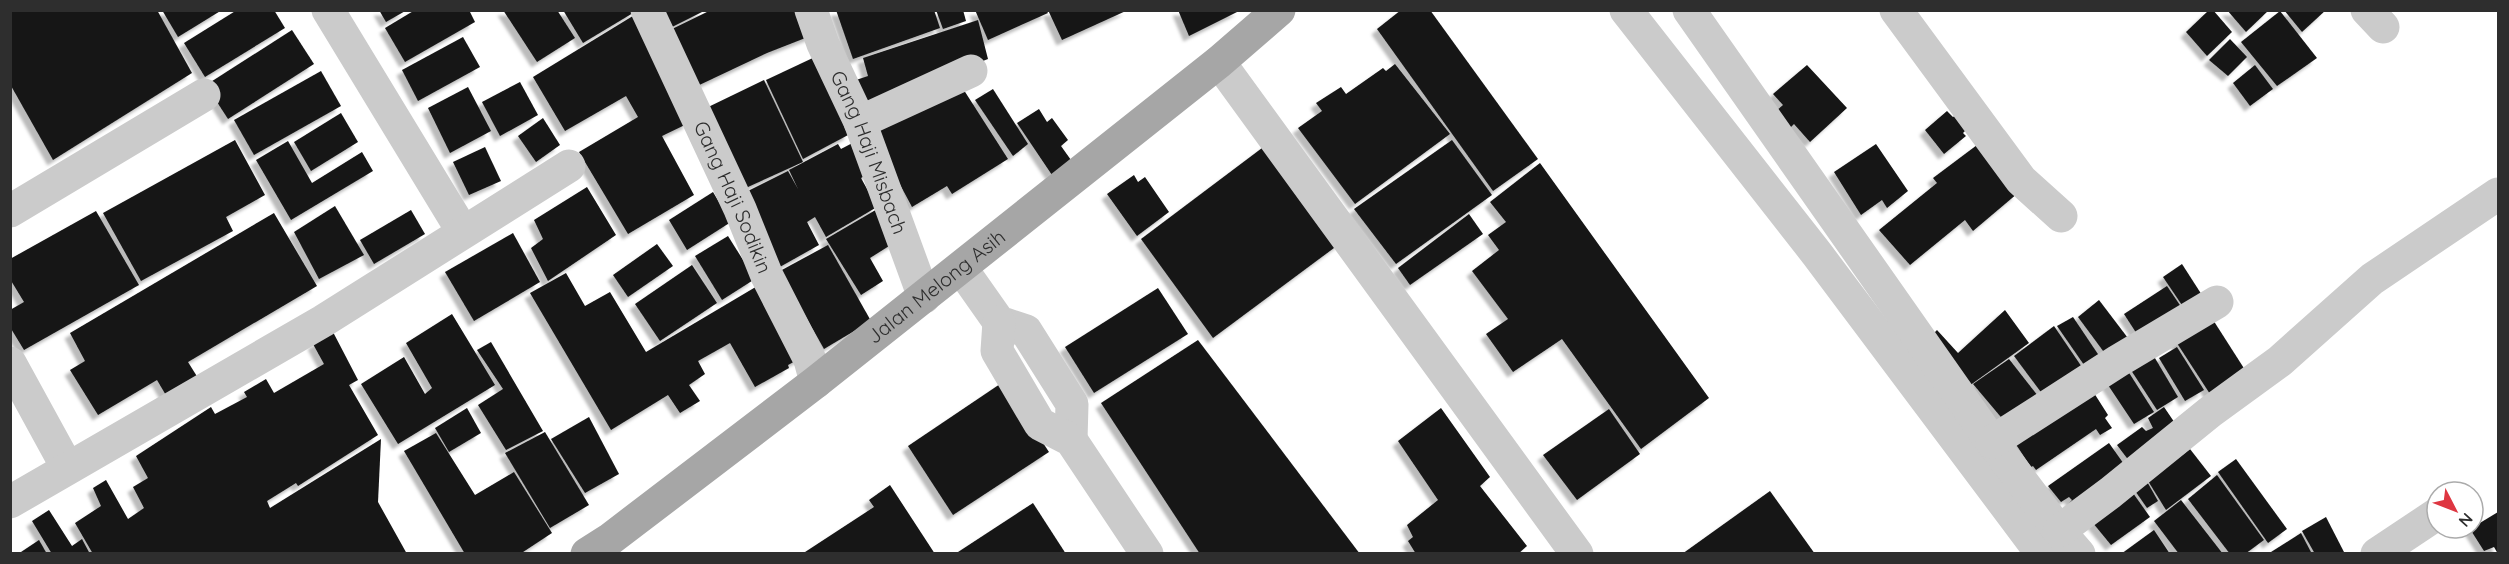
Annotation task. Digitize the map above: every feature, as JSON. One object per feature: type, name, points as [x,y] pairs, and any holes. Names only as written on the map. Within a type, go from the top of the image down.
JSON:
[{"type":"main road","name":"Jalan Melong Asih","points":[[587,554],[609,540],[816,382],[1219,62],[1279,10]]},
{"type":"street","points":[[328,10],[463,232]]},
{"type":"street","name":"Gang Haji Sodikin","points":[[647,10],[740,209],[767,276],[810,360],[816,382]]},
{"type":"street","name":"Gang Haji Misbach","points":[[811,10],[823,44],[860,122],[924,297]]},
{"type":"street","points":[[1626,10],[1817,254],[2060,546]]},
{"type":"street","points":[[1689,10],[1992,442],[2060,546]]},
{"type":"street","points":[[1896,10],[2016,173],[2032,192],[2061,216]]},
{"type":"street","points":[[1219,62],[1577,554]]},
{"type":"street","points":[[860,122],[971,71]]},
{"type":"street","points":[[10,211],[204,95]]},
{"type":"street","points":[[10,502],[323,321],[569,166]]},
{"type":"street","points":[[2060,546],[2110,493],[2210,412],[2280,361],[2372,279],[2499,194]]},
{"type":"street","points":[[961,268],[999,322],[997,351],[1040,424],[1071,440],[1147,554]]},
{"type":"street","points":[[1992,442],[2118,361],[2217,302]]},
{"type":"street","points":[[10,363],[67,467]]},
{"type":"street","points":[[2376,554],[2425,522]]},
{"type":"building","points":[[10,10],[157,10],[192,73],[53,160],[10,84]]},
{"type":"building","points":[[162,10],[222,10],[178,37]]},
{"type":"building","points":[[237,10],[274,10],[285,28],[205,77],[184,43]]},
{"type":"building","points":[[379,10],[407,10],[386,22]]},
{"type":"building","points":[[415,10],[469,10],[475,22],[405,62],[385,28]]},
{"type":"building","points":[[503,10],[557,10],[575,38],[537,62]]},
{"type":"building","points":[[563,10],[638,10],[583,43]]},
{"type":"building","points":[[664,10],[706,10],[672,27]]},
{"type":"building","points":[[711,10],[805,10],[813,35],[767,53],[693,88],[670,30]]},
{"type":"building","points":[[836,10],[934,10],[940,28],[853,59]]},
{"type":"building","points":[[936,10],[963,10],[966,21],[943,29]]},
{"type":"building","points":[[975,10],[1046,10],[1048,13],[988,40]]},
{"type":"building","points":[[1048,10],[1128,10],[1062,40]]},
{"type":"building","points":[[1178,10],[1241,10],[1189,36]]},
{"type":"building","points":[[1401,10],[1430,10],[1538,159],[1493,191],[1377,29]]},
{"type":"building","points":[[2209,10],[2213,10],[2232,32],[2207,56],[2186,32]]},
{"type":"building","points":[[2227,10],[2269,10],[2246,32]]},
{"type":"building","points":[[2284,10],[2326,10],[2302,32]]},
{"type":"building","points":[[641,11],[689,123],[662,136],[694,195],[628,234],[579,152],[638,117],[626,96],[565,131],[533,77]]},
{"type":"building","points":[[2280,11],[2317,58],[2277,86],[2241,42]]},
{"type":"building","points":[[978,20],[988,59],[858,110],[847,83],[868,76],[863,58]]},
{"type":"building","points":[[292,30],[314,64],[228,119],[206,85]]},
{"type":"building","points":[[463,37],[480,67],[418,101],[402,70]]},
{"type":"building","points":[[2230,39],[2247,57],[2228,76],[2209,60]]},
{"type":"building","points":[[817,56],[850,134],[803,159],[766,80]]},
{"type":"building","points":[[1395,64],[1450,134],[1355,204],[1298,128],[1322,111],[1316,103],[1341,87],[1346,94],[1383,68],[1386,71]]},
{"type":"building","points":[[1807,65],[1847,108],[1810,142],[1794,124],[1790,128],[1776,111],[1783,105],[1773,94]]},
{"type":"building","points":[[2255,65],[2273,89],[2250,106],[2233,83]]},
{"type":"building","points":[[321,71],[341,106],[254,155],[234,120]]},
{"type":"building","points":[[764,80],[803,162],[737,192],[700,111]]},
{"type":"building","points":[[520,82],[538,115],[500,136],[482,102]]},
{"type":"building","points":[[960,84],[1008,159],[952,194],[947,186],[912,207],[872,132]]},
{"type":"building","points":[[468,87],[491,131],[450,153],[428,108]]},
{"type":"building","points":[[993,89],[1028,144],[1013,156],[975,100]]},
{"type":"building","points":[[1039,109],[1047,122],[1052,118],[1068,140],[1061,146],[1071,160],[1052,175],[1017,123]]},
{"type":"building","points":[[1947,111],[1953,117],[1956,115],[1967,129],[1963,133],[1966,136],[1944,154],[1925,130]]},
{"type":"building","points":[[341,113],[358,142],[311,171],[294,142]]},
{"type":"building","points":[[543,118],[560,145],[536,162],[518,136]]},
{"type":"building","points":[[860,139],[875,169],[861,178],[877,207],[826,237],[815,217],[807,222],[819,245],[778,268],[738,196],[788,171],[798,189],[789,170],[838,144],[841,149]]},
{"type":"building","points":[[235,140],[265,195],[226,217],[233,231],[141,281],[103,213]]},
{"type":"building","points":[[1452,140],[1492,195],[1396,264],[1354,209]]},
{"type":"building","points":[[288,141],[312,183],[362,152],[373,171],[291,220],[256,160]]},
{"type":"building","points":[[1270,142],[1342,242],[1213,338],[1141,239]]},
{"type":"building","points":[[1876,144],[1908,191],[1887,208],[1882,200],[1861,215],[1834,172]]},
{"type":"building","points":[[1977,145],[2018,193],[1973,231],[1965,220],[1910,265],[1879,230],[1937,183],[1933,178]]},
{"type":"building","points":[[485,147],[501,181],[469,195],[453,162]]},
{"type":"building","points":[[1540,163],[1709,398],[1641,449],[1562,339],[1513,372],[1486,334],[1508,319],[1472,271],[1499,250],[1488,235],[1506,222],[1490,202]]},
{"type":"building","points":[[1134,175],[1138,182],[1145,177],[1169,212],[1137,236],[1107,194]]},
{"type":"building","points":[[587,187],[616,235],[548,281],[531,248],[543,239],[534,220]]},
{"type":"building","points":[[713,192],[731,222],[687,250],[669,220]]},
{"type":"building","points":[[335,206],[364,255],[319,279],[294,232]]},
{"type":"building","points":[[879,208],[897,241],[870,258],[883,281],[861,295],[826,239]]},
{"type":"building","points":[[411,210],[425,234],[374,264],[360,240]]},
{"type":"building","points":[[96,211],[139,285],[24,350],[10,327],[10,310],[24,302],[10,279],[10,259]]},
{"type":"building","points":[[274,213],[317,286],[188,362],[198,378],[167,397],[157,380],[98,415],[70,370],[85,361],[70,333]]},
{"type":"building","points":[[1469,214],[1483,234],[1410,285],[1398,268]]},
{"type":"building","points":[[513,233],[540,282],[474,321],[445,272]]},
{"type":"building","points":[[728,236],[755,279],[722,300],[695,256]]},
{"type":"building","points":[[657,244],[673,266],[628,297],[613,275]]},
{"type":"building","points":[[828,245],[871,321],[824,349],[780,271]]},
{"type":"building","points":[[2182,264],[2209,306],[2190,317],[2163,277]]},
{"type":"building","points":[[692,265],[717,303],[660,341],[635,304]]},
{"type":"building","points":[[566,273],[585,306],[610,292],[646,352],[759,285],[801,358],[788,365],[789,368],[755,387],[730,343],[698,361],[705,374],[689,385],[700,401],[680,413],[668,395],[611,430],[530,293]]},
{"type":"building","points":[[2167,286],[2188,317],[2144,345],[2124,314]]},
{"type":"building","points":[[1158,288],[1188,334],[1094,393],[1065,347]]},
{"type":"building","points":[[2099,300],[2134,346],[2112,363],[2078,317]]},
{"type":"building","points":[[2005,310],[2029,343],[1969,386],[1932,335],[1937,330],[1958,353]]},
{"type":"building","points":[[2208,312],[2247,373],[2210,394],[2171,334]]},
{"type":"building","points":[[452,314],[495,385],[398,444],[361,384],[404,357],[425,394],[432,388],[406,343]]},
{"type":"building","points":[[2073,317],[2106,366],[2091,375],[2057,326]]},
{"type":"building","points":[[2054,326],[2088,376],[2049,403],[2014,356]]},
{"type":"building","points":[[333,332],[358,380],[349,385],[378,435],[298,486],[296,483],[267,501],[270,508],[381,439],[378,502],[407,554],[93,554],[75,523],[101,506],[93,488],[106,480],[128,519],[144,508],[133,487],[148,478],[136,456],[211,407],[215,414],[247,397],[244,392],[266,379],[274,393],[324,364],[313,344]]},
{"type":"building","points":[[1198,340],[1360,554],[1200,554],[1101,403]]},
{"type":"building","points":[[491,342],[543,431],[506,450],[478,405],[503,389],[477,350]]},
{"type":"building","points":[[2177,347],[2204,390],[2185,401],[2159,358]]},
{"type":"building","points":[[2149,348],[2178,397],[2157,410],[2127,364]]},
{"type":"building","points":[[2009,359],[2045,405],[2011,429],[1973,384]]},
{"type":"building","points":[[2126,368],[2154,412],[2134,424],[2106,382]]},
{"type":"building","points":[[1003,382],[1049,452],[953,515],[908,446]]},
{"type":"building","points":[[2087,382],[2108,415],[2105,418],[2112,428],[2100,435],[2096,429],[2036,470],[2033,466],[2031,467],[2009,434]]},
{"type":"building","points":[[2164,407],[2179,429],[2133,466],[2117,445],[2142,427],[2146,431],[2153,428],[2148,418]]},
{"type":"building","points":[[467,408],[481,433],[449,452],[435,428]]},
{"type":"building","points":[[1441,408],[1490,477],[1480,486],[1527,546],[1518,554],[1416,554],[1408,541],[1413,537],[1407,525],[1438,500],[1398,441]]},
{"type":"building","points":[[1609,409],[1640,454],[1577,500],[1543,455]]},
{"type":"building","points":[[589,417],[619,474],[585,493],[551,439]]},
{"type":"building","points":[[545,432],[589,505],[550,528],[505,453]]},
{"type":"building","points":[[436,433],[475,495],[514,472],[552,533],[520,554],[465,554],[404,451]]},
{"type":"building","points":[[2109,443],[2131,474],[2066,507],[2072,500],[2069,497],[2061,502],[2048,486]]},
{"type":"building","points":[[2190,449],[2211,476],[2166,510],[2148,481]]},
{"type":"building","points":[[2236,459],[2287,529],[2268,543],[2218,472]]},
{"type":"building","points":[[2217,475],[2264,540],[2245,554],[2230,554],[2188,499]]},
{"type":"building","points":[[2145,478],[2158,501],[2147,508],[2131,485]]},
{"type":"building","points":[[890,485],[935,554],[802,554],[874,507],[869,500]]},
{"type":"building","points":[[2128,486],[2150,517],[2111,545],[2088,517]]},
{"type":"building","points":[[1770,491],[1815,554],[1682,554]]},
{"type":"building","points":[[2181,500],[2223,554],[2179,554],[2154,521]]},
{"type":"building","points":[[1033,503],[1066,554],[955,554]]},
{"type":"building","points":[[49,510],[72,546],[82,539],[90,554],[52,554],[32,521]]},
{"type":"building","points":[[2498,512],[2498,554],[2494,547],[2484,551],[2477,540],[2485,540],[2485,520]]},
{"type":"building","points":[[2326,517],[2345,554],[2315,554],[2302,531]]},
{"type":"building","points":[[2154,530],[2170,554],[2121,554]]},
{"type":"building","points":[[2301,533],[2312,554],[2272,554],[2271,552]]},
{"type":"building","points":[[39,540],[47,554],[18,554]]}]
